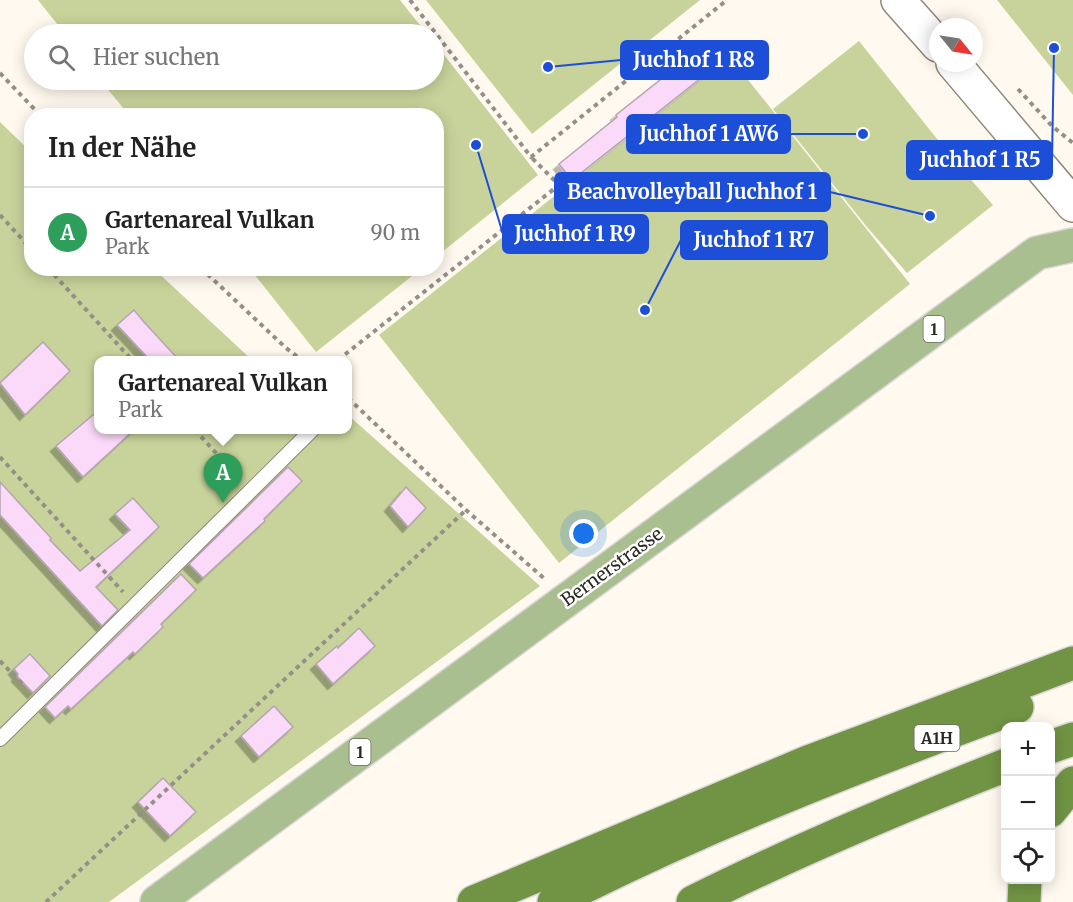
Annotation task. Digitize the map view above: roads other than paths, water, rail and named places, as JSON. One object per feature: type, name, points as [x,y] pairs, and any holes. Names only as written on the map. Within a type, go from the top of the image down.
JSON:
[{"type":"highway","points":[[474,902],[692,823],[1073,663]]},
{"type":"highway","name":"A1H","points":[[805,776],[1073,686]]},
{"type":"highway","points":[[1055,745],[1073,739]]},
{"type":"highway","points":[[693,902],[772,863],[1001,767]]},
{"type":"highway","points":[[1055,805],[1073,783]]},
{"type":"highway","points":[[554,902],[692,823]]},
{"type":"highway","points":[[1024,902],[1025,884]]},
{"type":"main road","points":[[898,0],[929,35]]},
{"type":"main road","points":[[961,72],[1073,205]]},
{"type":"main road","name":"Bernerstrasse","points":[[157,902],[1037,253],[1073,244]]},
{"type":"lane","points":[[0,739],[307,434]]},
{"type":"place","name":"Juchhof 1 R5","points":[[1054,48]]},
{"type":"place","name":"Juchhof 1 R8","points":[[548,67]]},
{"type":"place","name":"Juchhof 1 AW6","points":[[863,134]]},
{"type":"place","name":"Juchhof 1 R9","points":[[476,145]]},
{"type":"place","name":"Beachvolleyball Juchhof 1","points":[[930,216]]},
{"type":"place","name":"Juchhof 1 R7","points":[[645,310]]},
{"type":"place","name":"Gartenareal Vulkan","points":[[223,503]]}]
